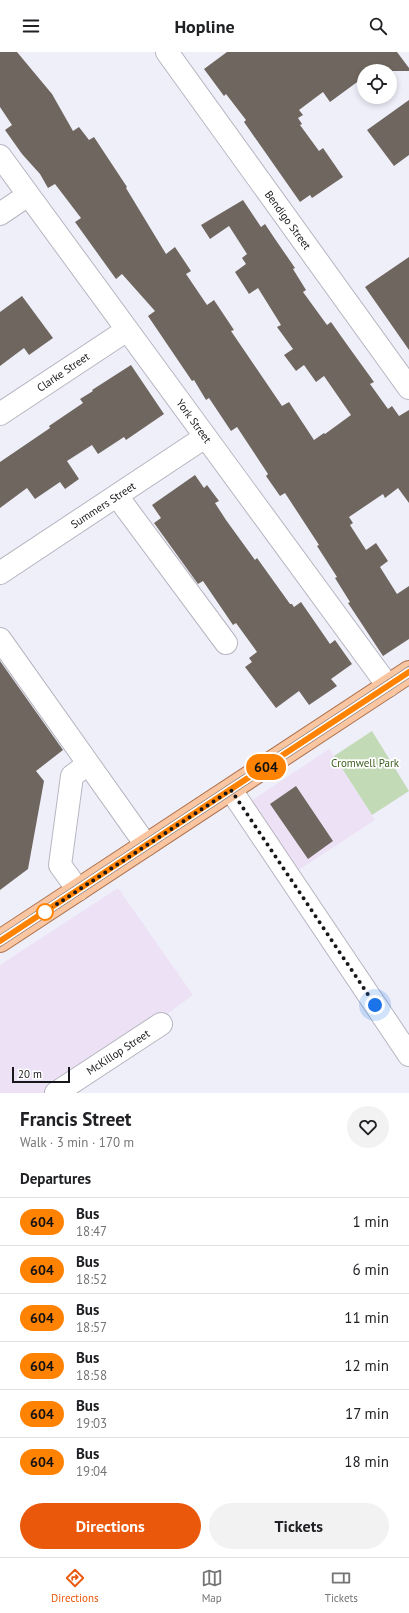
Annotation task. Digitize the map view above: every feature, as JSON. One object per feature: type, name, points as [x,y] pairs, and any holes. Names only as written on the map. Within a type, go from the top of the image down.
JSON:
[{"type":"main road","points":[[0,941],[409,672]]},
{"type":"street","name":"Bendigo Street","points":[[167,52],[409,388]]},
{"type":"street","name":"York Street","points":[[0,156],[388,686]]},
{"type":"street","points":[[0,214],[28,195]]},
{"type":"street","name":"Clarke Street","points":[[0,414],[127,330]]},
{"type":"street","name":"Summers Street","points":[[0,573],[205,437]]},
{"type":"street","points":[[117,496],[226,643]]},
{"type":"street","points":[[0,639],[146,845]]},
{"type":"street","points":[[78,890],[60,865],[72,776],[88,764]]},
{"type":"street","points":[[231,790],[409,1055]]},
{"type":"street","name":"McKillop Street","points":[[56,1093],[161,1024]]},
{"type":"shaded area","points":[[329,749],[375,820],[297,871],[251,801]]},
{"type":"shaded area","points":[[118,888],[193,995],[163,1017],[45,1093],[0,1093],[0,965]]},
{"type":"green space","name":"Cromwell Park","points":[[372,731],[409,791],[372,815],[334,756]]},
{"type":"building","points":[[0,52],[17,52],[52,94],[73,131],[79,127],[89,140],[94,137],[127,187],[126,188],[166,254],[175,247],[191,271],[186,274],[207,305],[214,300],[234,330],[231,331],[282,406],[289,402],[314,440],[351,415],[324,376],[316,382],[304,365],[296,371],[284,355],[293,349],[277,327],[281,325],[258,288],[249,294],[235,272],[246,264],[242,258],[247,254],[229,226],[210,239],[201,225],[243,200],[261,227],[265,224],[295,268],[293,269],[306,290],[303,292],[327,325],[331,322],[374,382],[370,384],[388,409],[392,406],[399,416],[409,410],[409,503],[398,488],[385,498],[383,494],[349,517],[353,523],[350,525],[366,550],[376,543],[388,561],[380,567],[397,594],[409,586],[409,639],[383,656],[348,603],[350,602],[335,578],[337,577],[317,546],[319,545],[285,493],[280,496],[266,476],[268,474],[237,427],[231,431],[209,398],[206,400],[194,380],[192,381],[148,316],[155,311],[122,274],[116,279],[75,222],[81,218],[55,184],[48,188],[40,174],[22,154],[5,130],[12,125],[0,107]]},
{"type":"building","points":[[227,52],[397,52],[409,68],[409,71],[397,71],[397,64],[357,64],[357,82],[330,102],[323,92],[299,110],[303,115],[298,118],[302,124],[300,125],[319,151],[323,148],[343,177],[312,198],[310,195],[300,202],[244,122],[246,120],[226,94],[224,96],[204,69]]},
{"type":"building","points":[[409,100],[409,155],[394,166],[367,130]]},
{"type":"building","points":[[409,257],[409,350],[365,287]]},
{"type":"building","points":[[22,296],[53,338],[29,355],[24,348],[0,366],[0,312]]},
{"type":"building","points":[[131,365],[164,414],[126,440],[124,437],[98,454],[92,445],[67,461],[79,479],[65,489],[60,482],[35,499],[27,488],[0,508],[0,462],[50,428],[49,426],[83,403],[80,399],[93,391],[92,390]]},
{"type":"building","points":[[195,475],[204,488],[207,485],[219,501],[215,503],[226,520],[255,560],[257,558],[290,604],[294,607],[301,602],[330,644],[335,640],[352,664],[331,679],[337,686],[309,705],[299,691],[276,708],[245,667],[252,662],[249,658],[257,652],[236,623],[233,625],[203,581],[198,584],[154,523],[161,518],[152,505]]},
{"type":"building","points":[[0,661],[63,750],[36,771],[44,781],[28,869],[0,890]]},
{"type":"building","points":[[296,786],[333,841],[308,859],[270,804]]},
{"type":"tram line","points":[[0,935],[409,666]]},
{"type":"tram line","points":[[0,947],[409,678]]},
{"type":"bus line","name":"604","points":[[0,941],[409,672]]},
{"type":"route","points":[[45,912],[231,790],[375,1005]]}]
